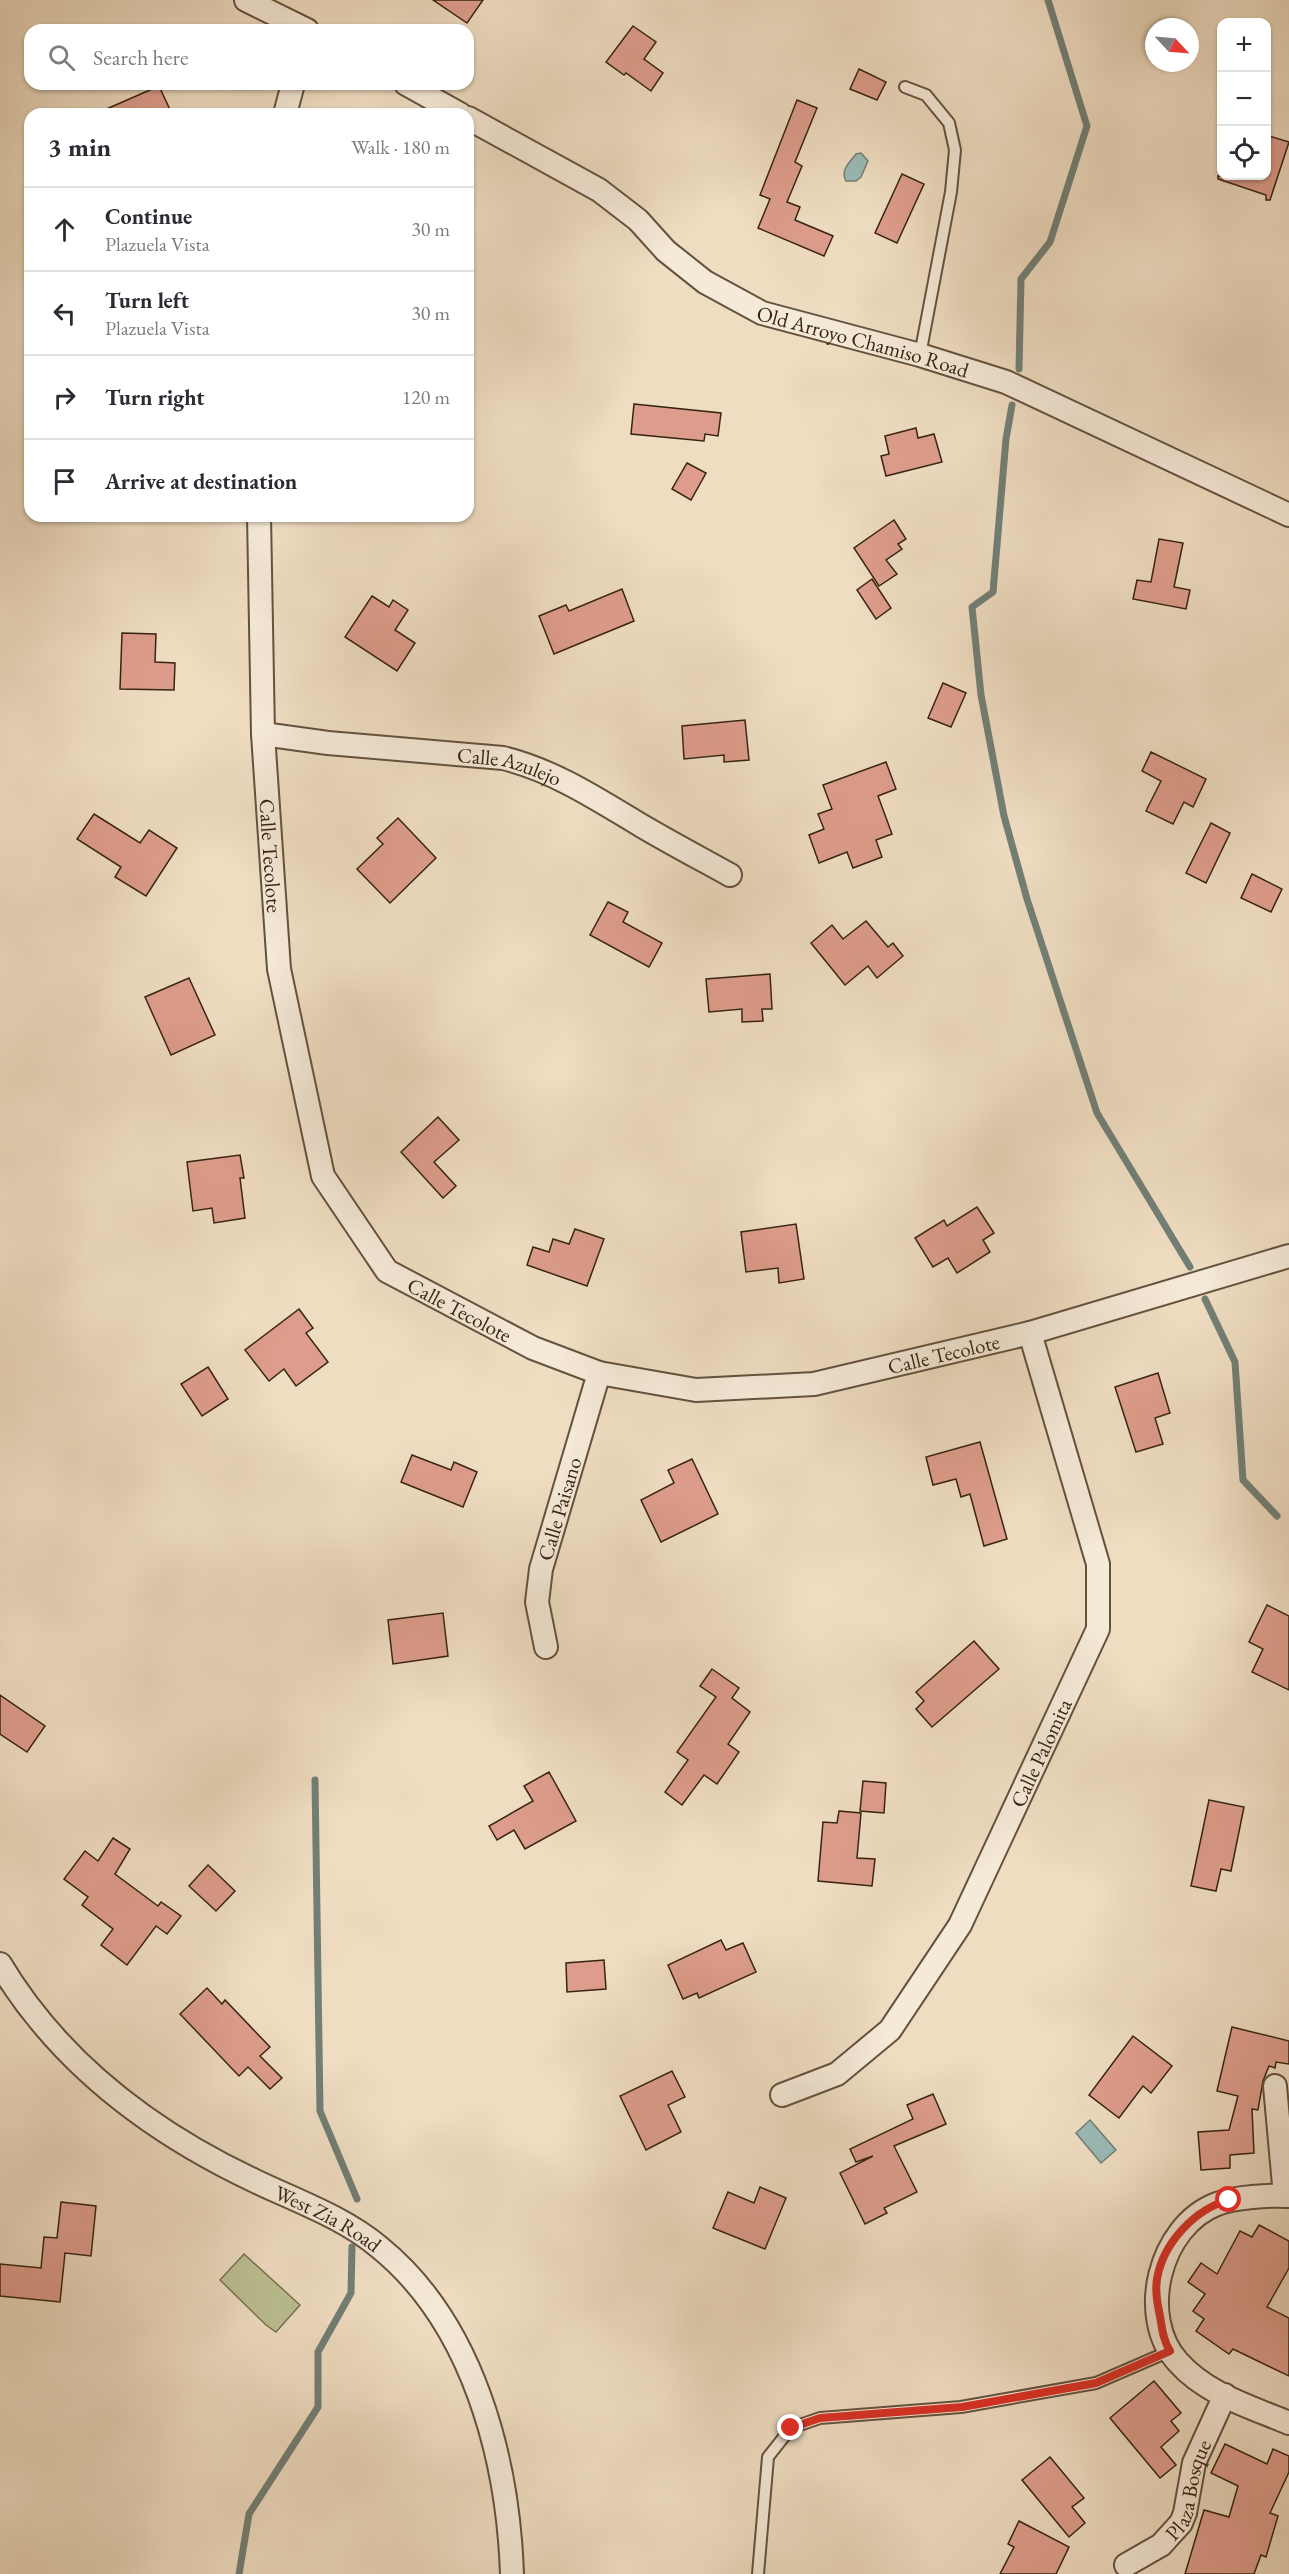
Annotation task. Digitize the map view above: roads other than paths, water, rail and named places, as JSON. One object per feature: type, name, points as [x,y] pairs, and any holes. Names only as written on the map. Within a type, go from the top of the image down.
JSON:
[{"type":"street","points":[[246,0],[295,24]]},
{"type":"street","points":[[287,108],[291,90]]},
{"type":"street","points":[[417,90],[449,108]]},
{"type":"street","name":"Old Arroyo Chamiso Road","points":[[474,121],[599,190],[638,220],[666,251],[705,282],[762,313],[920,355],[1006,382],[1289,514]]},
{"type":"street","name":"Calle Tecolote","points":[[259,522],[263,734],[279,969],[323,1176],[387,1272],[533,1348],[599,1373],[696,1390],[814,1384],[1030,1332],[1289,1256]]},
{"type":"street","name":"Calle Azulejo","points":[[263,734],[328,744],[503,758],[531,765],[560,777],[676,846],[730,875]]},
{"type":"street","name":"Calle Palomita","points":[[782,2095],[837,2074],[890,2030],[960,1925],[1098,1629],[1098,1564],[1030,1332]]},
{"type":"street","name":"Calle Paisano","points":[[546,1647],[537,1602],[541,1569],[599,1373]]},
{"type":"street","name":"West Zia Road","points":[[0,1964],[27,2006],[60,2046],[136,2113],[190,2149],[338,2219],[379,2247],[417,2285],[458,2347],[484,2410],[503,2485],[512,2574]]},
{"type":"street","points":[[1275,2086],[1287,2196],[1229,2200],[1216,2204],[1196,2217],[1168,2250],[1158,2278],[1156,2296],[1163,2334],[1177,2361],[1208,2387],[1289,2423]]},
{"type":"street","name":"Plaza Bosque","points":[[1126,2565],[1161,2545],[1181,2523],[1194,2463],[1225,2395]]},
{"type":"lane","points":[[905,87],[926,95],[944,116],[949,123],[955,150],[951,192],[920,355]]},
{"type":"lane","points":[[758,2574],[768,2457],[791,2428],[820,2418],[962,2407],[1096,2383],[1170,2351]]},
{"type":"water","points":[[861,153],[868,161],[861,177],[856,181],[846,181],[844,173],[846,166],[856,154]]},
{"type":"water","points":[[1090,2120],[1116,2150],[1101,2163],[1076,2133]]},
{"type":"waterway","points":[[1019,369],[1021,279],[1050,242],[1087,126],[1048,0]]},
{"type":"waterway","points":[[1012,405],[1006,439],[993,592],[972,607],[981,695],[1004,816],[1027,899],[1097,1113],[1190,1267]]},
{"type":"waterway","points":[[1205,1299],[1235,1362],[1243,1480],[1277,1516]]},
{"type":"waterway","points":[[315,1780],[320,2111],[357,2199]]},
{"type":"waterway","points":[[239,2574],[249,2514],[318,2407],[318,2352],[351,2293],[352,2247]]}]
